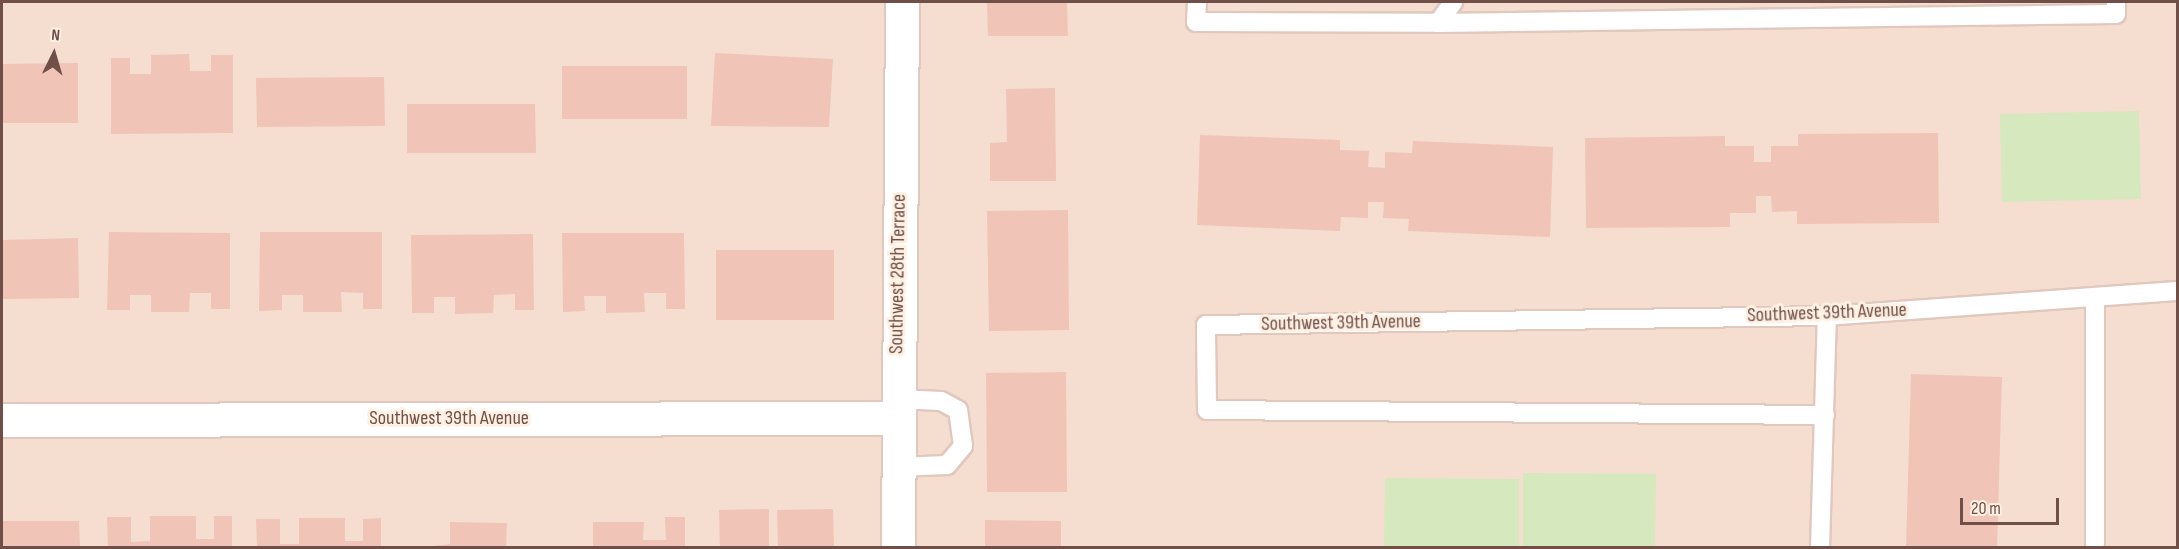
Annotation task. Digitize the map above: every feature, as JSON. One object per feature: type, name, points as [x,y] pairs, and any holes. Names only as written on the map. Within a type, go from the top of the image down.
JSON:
[{"type":"street","name":"Southwest 28th Terrace","points":[[898,548],[897,409],[902,2]]},
{"type":"street","name":"Southwest 39th Avenue","points":[[2,420],[897,409]]},
{"type":"lane","points":[[1197,2],[1196,22],[1438,23],[2116,15],[2116,2]]},
{"type":"lane","points":[[1438,23],[1453,2]]},
{"type":"lane","name":"Southwest 39th Avenue","points":[[1825,415],[1207,410],[1206,325],[1827,316],[2178,291]]},
{"type":"lane","points":[[2095,297],[2095,544]]},
{"type":"lane","points":[[1820,548],[1827,316]]},
{"type":"lane","points":[[897,409],[950,404],[963,415],[963,436],[961,453],[947,465],[897,467]]},
{"type":"shaded area","points":[[2,2],[2177,2],[2177,547],[2,547]]},
{"type":"green space","points":[[2139,111],[2141,199],[2002,202],[2000,114]]},
{"type":"green space","points":[[1523,473],[1656,474],[1655,547],[1523,546]]},
{"type":"green space","points":[[1385,478],[1519,479],[1519,547],[1384,547]]},
{"type":"building","points":[[987,2],[1067,2],[1068,36],[988,36]]},
{"type":"building","points":[[715,53],[833,59],[829,127],[711,126]]},
{"type":"building","points":[[189,54],[190,71],[211,71],[211,55],[233,55],[233,133],[111,134],[111,58],[130,58],[130,74],[151,74],[151,55]]},
{"type":"building","points":[[78,63],[78,123],[2,123],[2,64]]},
{"type":"building","points":[[562,66],[687,66],[687,119],[562,119]]},
{"type":"building","points":[[384,77],[385,126],[257,127],[256,78]]},
{"type":"building","points":[[1055,88],[1056,181],[990,181],[990,143],[1007,142],[1006,89]]},
{"type":"building","points":[[407,104],[535,104],[536,153],[407,153]]},
{"type":"building","points":[[1938,133],[1939,223],[1797,224],[1797,211],[1772,212],[1771,196],[1756,196],[1756,213],[1730,213],[1730,227],[1586,228],[1585,138],[1725,136],[1725,146],[1754,146],[1754,162],[1771,162],[1771,146],[1798,146],[1798,134]]},
{"type":"building","points":[[1200,135],[1340,140],[1340,150],[1369,151],[1368,167],[1385,168],[1385,152],[1412,153],[1413,141],[1553,147],[1550,237],[1408,231],[1409,219],[1383,218],[1384,202],[1368,202],[1368,218],[1341,217],[1340,231],[1197,225]]},
{"type":"building","points":[[1068,210],[1069,330],[989,331],[987,211]]},
{"type":"building","points":[[109,232],[230,233],[230,309],[211,309],[211,293],[190,293],[189,312],[151,312],[151,295],[130,295],[130,310],[107,310]]},
{"type":"building","points":[[260,232],[382,232],[382,309],[363,309],[363,293],[341,292],[342,312],[303,312],[303,295],[282,295],[282,310],[259,311]]},
{"type":"building","points":[[562,233],[684,233],[685,309],[666,309],[666,293],[644,293],[645,312],[606,313],[606,296],[584,296],[585,311],[563,312]]},
{"type":"building","points":[[533,234],[534,310],[515,310],[515,294],[494,295],[493,313],[455,314],[455,297],[434,297],[434,313],[412,313],[411,235]]},
{"type":"building","points":[[78,238],[79,298],[2,299],[2,240]]},
{"type":"building","points":[[716,250],[834,250],[834,320],[716,320]]},
{"type":"building","points":[[1066,372],[1067,492],[987,492],[986,373]]},
{"type":"building","points":[[1911,374],[2002,377],[1997,548],[1906,548]]},
{"type":"building","points":[[769,509],[769,548],[720,548],[719,510]]},
{"type":"building","points":[[833,509],[834,548],[778,548],[777,510]]},
{"type":"building","points":[[150,516],[196,516],[196,539],[214,539],[214,516],[232,516],[232,548],[108,548],[107,517],[131,517],[131,542],[150,541]]},
{"type":"building","points":[[665,517],[685,517],[685,548],[593,548],[593,522],[644,522],[643,540],[666,540]]},
{"type":"building","points":[[299,518],[345,518],[345,541],[363,541],[363,519],[381,518],[381,548],[257,548],[256,519],[280,519],[280,544],[299,544]]},
{"type":"building","points":[[985,520],[1061,521],[1061,548],[985,548]]},
{"type":"building","points":[[2,521],[79,521],[80,548],[2,548]]},
{"type":"building","points":[[450,522],[507,523],[506,548],[417,548],[450,544]]}]
